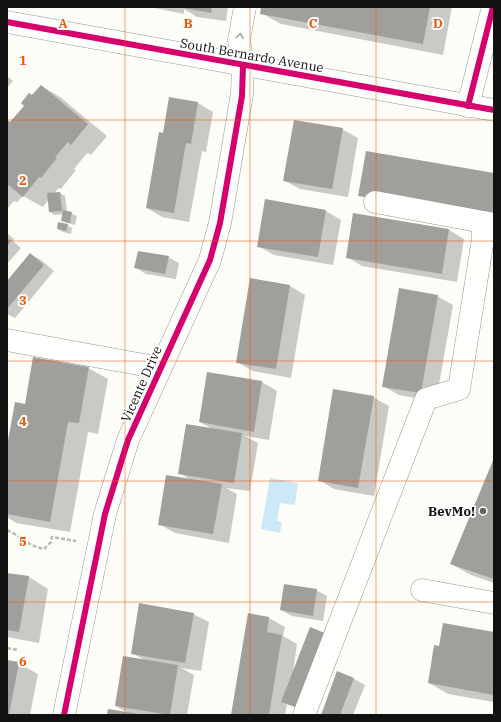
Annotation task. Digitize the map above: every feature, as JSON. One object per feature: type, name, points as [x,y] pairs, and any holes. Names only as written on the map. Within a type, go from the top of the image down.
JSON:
[{"type":"street","name":"Vicente Drive","points":[[64,715],[105,514],[128,440],[160,368],[198,289],[210,260],[220,223],[242,94],[243,65],[239,40],[245,7]]},
{"type":"street","points":[[468,106],[493,7]]},
{"type":"street","name":"South Bernardo Avenue","points":[[7,22],[494,110]]},
{"type":"street","points":[[304,715],[426,399],[459,389],[483,238],[489,223],[375,202]]},
{"type":"street","points":[[7,340],[160,368]]},
{"type":"street","points":[[422,590],[494,603]]},
{"type":"path","points":[[7,530],[33,547],[44,549],[51,542],[52,537],[76,541]]},
{"type":"path","points":[[7,648],[18,650]]},
{"type":"water","points":[[270,478],[298,483],[295,505],[280,503],[277,521],[282,522],[280,533],[261,529]]},
{"type":"building","points":[[178,7],[212,7],[211,13]]},
{"type":"building","points":[[261,7],[430,7],[423,44],[260,14]]},
{"type":"building","points":[[41,85],[88,124],[71,145],[68,142],[55,157],[57,158],[41,178],[39,177],[23,197],[7,184],[7,120],[10,122],[24,106],[21,103],[29,93],[32,95]]},
{"type":"building","points":[[169,97],[198,102],[191,144],[186,143],[174,213],[146,208],[159,132],[163,133]]},
{"type":"building","points":[[294,120],[343,128],[332,189],[283,181]]},
{"type":"building","points":[[366,151],[494,173],[494,219],[358,196]]},
{"type":"building","points":[[60,192],[62,211],[49,212],[47,193]]},
{"type":"building","points":[[265,199],[326,210],[318,257],[257,247]]},
{"type":"building","points":[[63,210],[72,212],[70,223],[61,221]]},
{"type":"building","points":[[353,213],[449,229],[442,274],[346,258]]},
{"type":"building","points":[[58,222],[68,224],[66,231],[57,229]]},
{"type":"building","points":[[7,238],[11,241],[7,246]]},
{"type":"building","points":[[138,251],[169,256],[165,274],[134,268]]},
{"type":"building","points":[[30,253],[44,265],[7,309],[7,281]]},
{"type":"building","points":[[250,278],[290,285],[276,369],[236,363]]},
{"type":"building","points":[[399,288],[438,295],[421,393],[382,387]]},
{"type":"building","points":[[33,357],[89,367],[79,423],[68,422],[50,522],[7,514],[7,446],[15,402],[25,404]]},
{"type":"building","points":[[207,372],[262,381],[254,432],[199,422]]},
{"type":"building","points":[[333,389],[374,396],[358,488],[318,481]]},
{"type":"building","points":[[186,424],[242,433],[234,483],[178,474]]},
{"type":"building","name":"BevMo!","points":[[494,458],[494,579],[450,564]]},
{"type":"building","points":[[166,475],[222,484],[213,534],[158,525]]},
{"type":"building","points":[[7,573],[29,576],[19,632],[7,630]]},
{"type":"building","points":[[284,584],[317,589],[313,616],[280,610]]},
{"type":"building","points":[[139,603],[194,613],[185,663],[131,654]]},
{"type":"building","points":[[248,613],[269,617],[267,632],[282,635],[269,715],[231,715]]},
{"type":"building","points":[[443,623],[494,632],[494,695],[428,683],[434,645],[439,646]]},
{"type":"building","points":[[310,627],[327,634],[299,708],[281,702]]},
{"type":"building","points":[[123,656],[178,665],[170,715],[115,706]]},
{"type":"building","points":[[7,660],[19,662],[9,715],[7,715]]},
{"type":"building","points":[[337,671],[354,678],[340,715],[321,715]]},
{"type":"building","points":[[108,709],[139,714],[139,715],[107,715]]},
{"type":"cycle path","points":[[468,106],[493,7]]},
{"type":"cycle path","points":[[7,22],[494,110]]},
{"type":"cycle path","points":[[64,715],[105,514],[128,440],[210,260],[220,223],[242,96],[243,65]]},
{"type":"place","name":"BevMo!","points":[[483,511]]}]
